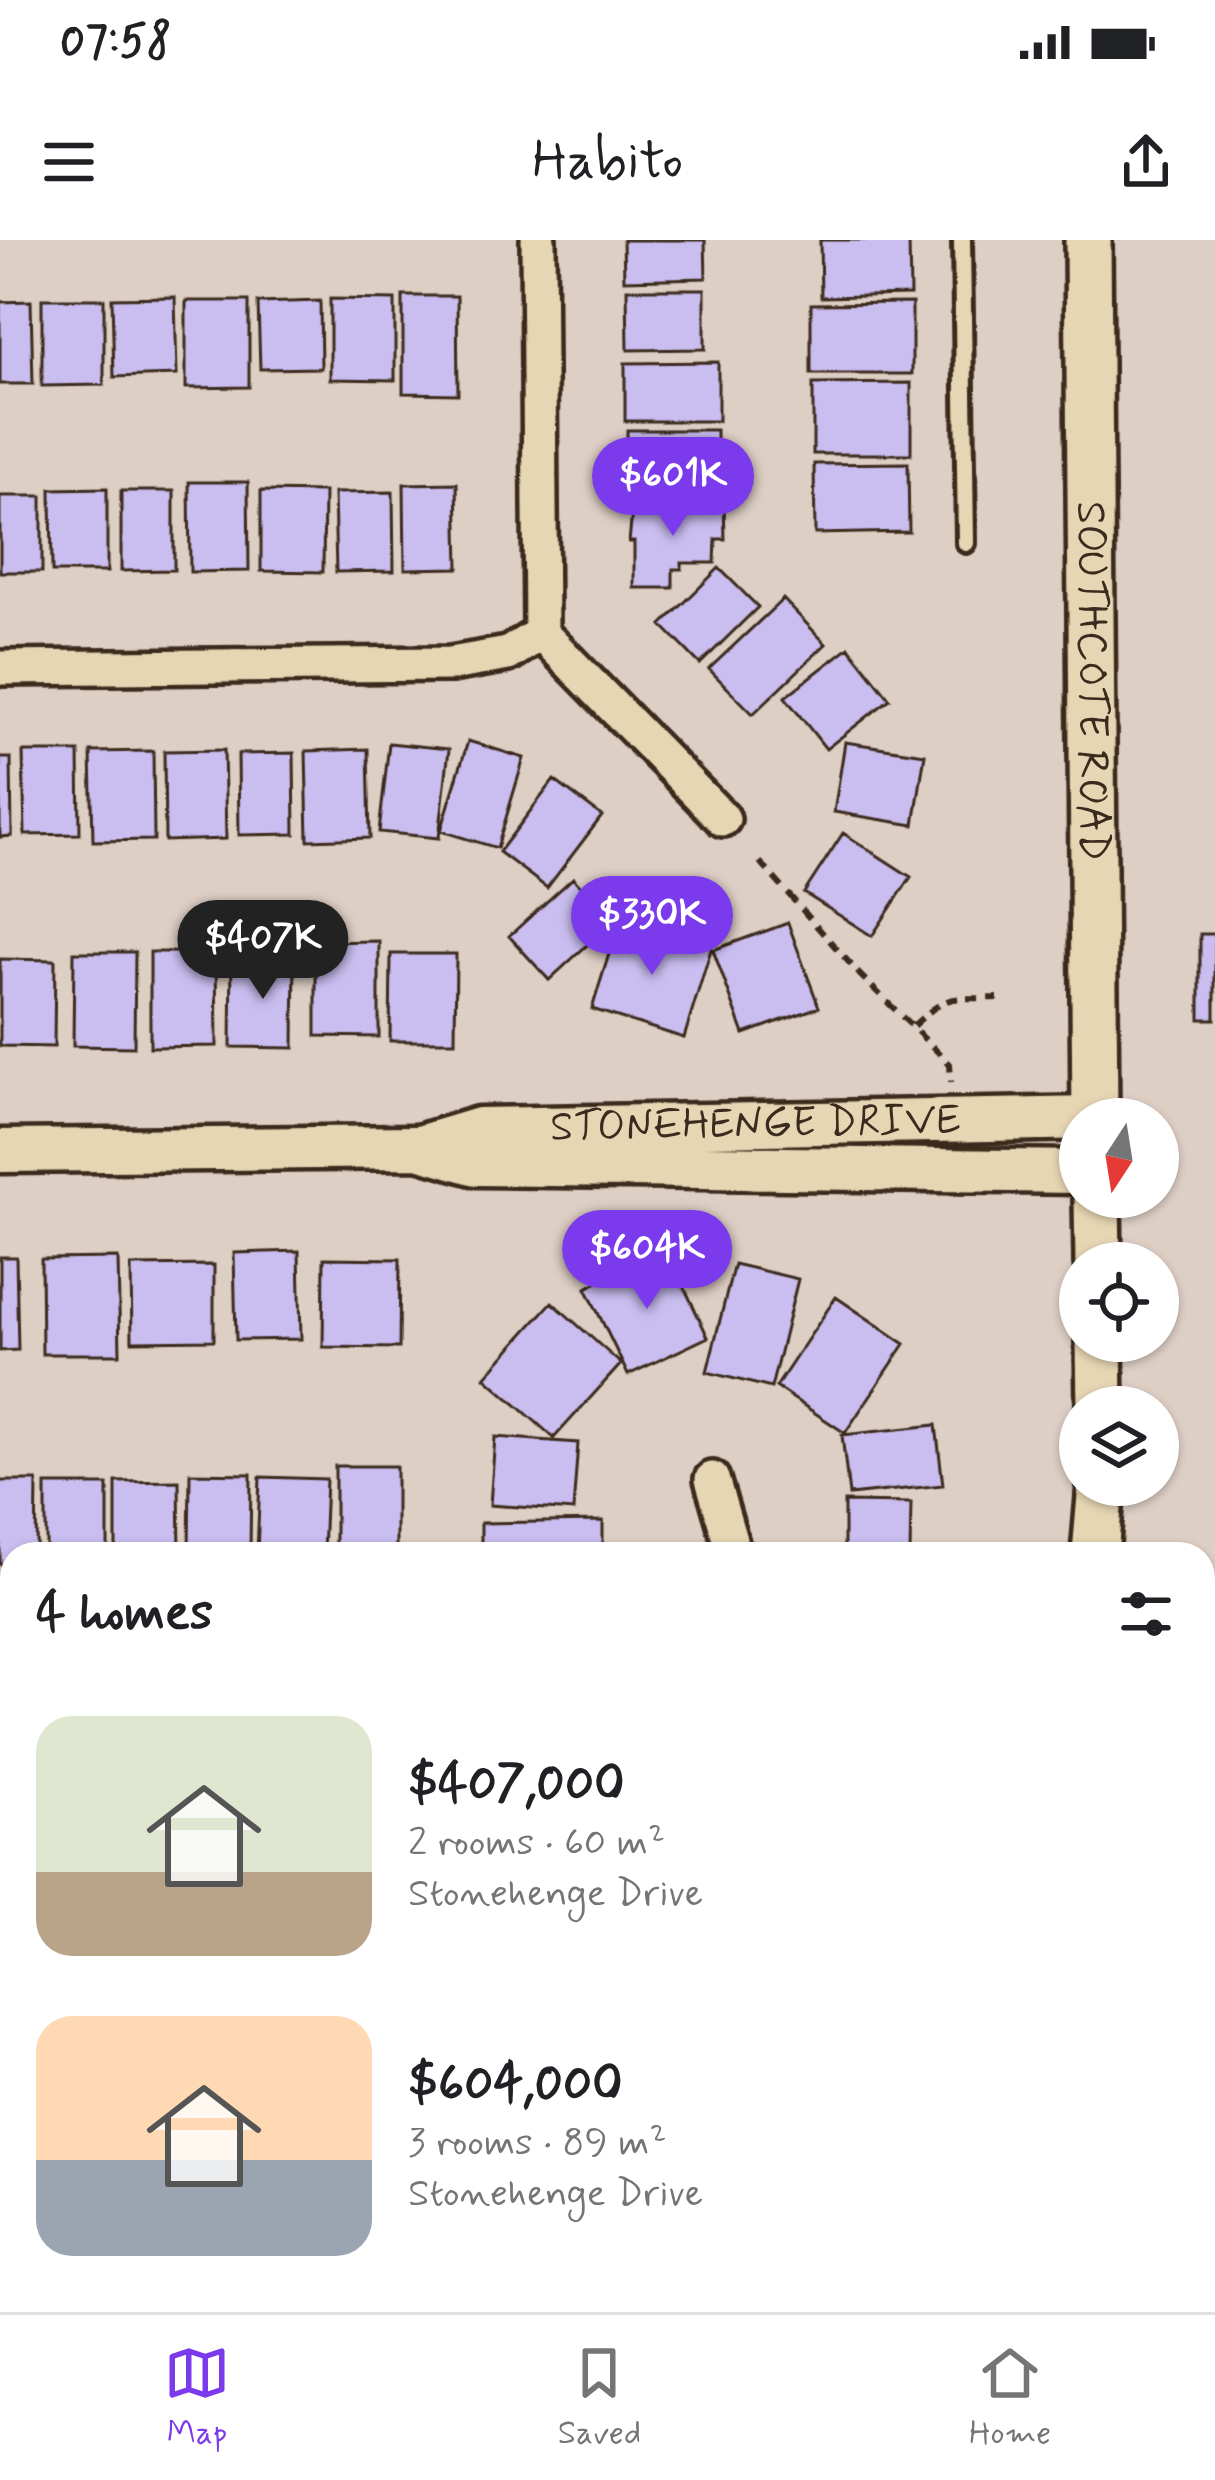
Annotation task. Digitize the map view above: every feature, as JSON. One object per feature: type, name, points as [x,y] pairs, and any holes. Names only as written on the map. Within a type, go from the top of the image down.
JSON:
[{"type":"main road","name":"SOUTHCOTE ROAD","points":[[1088,240],[1095,1098]]},
{"type":"main road","points":[[1096,1542],[1099,1506]]},
{"type":"street","points":[[538,240],[541,633],[723,819]]},
{"type":"street","points":[[0,668],[451,664],[508,654],[541,633]]},
{"type":"street","name":"STONEHENGE DRIVE","points":[[419,1148],[479,1129],[1059,1120]]},
{"type":"street","name":"STONEHENGE DRIVE","points":[[0,1151],[419,1148],[477,1164],[1059,1172]]},
{"type":"street","points":[[712,1479],[730,1542]]},
{"type":"lane","points":[[962,240],[965,543]]},
{"type":"path","points":[[760,862],[860,975],[950,1064],[952,1085]]},
{"type":"path","points":[[913,1026],[949,999],[965,995],[998,998]]},
{"type":"building","points":[[623,240],[705,240],[706,278],[624,280]]},
{"type":"building","points":[[820,240],[909,240],[910,295],[821,297]]},
{"type":"building","points":[[627,289],[705,289],[705,349],[628,350]]},
{"type":"building","points":[[403,296],[457,296],[458,394],[403,393]]},
{"type":"building","points":[[175,297],[177,375],[114,377],[112,298]]},
{"type":"building","points":[[42,299],[104,299],[104,385],[42,386]]},
{"type":"building","points":[[330,299],[395,300],[395,380],[330,379]]},
{"type":"building","points":[[31,301],[33,384],[0,384],[0,302]]},
{"type":"building","points":[[186,301],[249,301],[249,387],[186,388]]},
{"type":"building","points":[[320,301],[321,368],[260,369],[258,303]]},
{"type":"building","points":[[912,303],[912,374],[811,374],[811,304]]},
{"type":"building","points":[[718,362],[718,421],[625,421],[625,363]]},
{"type":"building","points":[[911,383],[911,454],[813,454],[813,384]]},
{"type":"building","points":[[627,430],[716,430],[716,494],[627,494]]},
{"type":"building","points":[[908,463],[909,532],[815,534],[814,464]]},
{"type":"building","points":[[189,482],[248,482],[249,571],[190,572]]},
{"type":"building","points":[[457,483],[459,568],[405,569],[404,484]]},
{"type":"building","points":[[107,488],[107,572],[52,572],[51,489]]},
{"type":"building","points":[[121,491],[174,491],[174,570],[121,571]]},
{"type":"building","points":[[261,491],[324,492],[323,572],[261,571]]},
{"type":"building","points":[[393,492],[394,571],[336,572],[334,493]]},
{"type":"building","points":[[0,496],[42,496],[42,572],[0,572]]},
{"type":"building","points":[[633,503],[724,503],[725,539],[716,539],[715,563],[682,563],[682,569],[673,569],[673,588],[634,588],[634,542],[629,542]]},
{"type":"building","points":[[719,568],[758,607],[700,664],[662,625]]},
{"type":"building","points":[[783,599],[826,644],[753,714],[709,669]]},
{"type":"building","points":[[849,647],[890,699],[826,749],[785,697]]},
{"type":"building","points":[[468,741],[524,758],[497,848],[441,831]]},
{"type":"building","points":[[845,742],[925,754],[914,825],[834,812]]},
{"type":"building","points":[[389,743],[449,749],[439,838],[379,832]]},
{"type":"building","points":[[368,749],[370,838],[308,840],[306,751]]},
{"type":"building","points":[[224,750],[226,839],[165,841],[164,751]]},
{"type":"building","points":[[153,751],[154,840],[93,841],[91,752]]},
{"type":"building","points":[[23,752],[79,752],[80,834],[25,835]]},
{"type":"building","points":[[294,753],[295,834],[239,835],[238,754]]},
{"type":"building","points":[[0,758],[11,758],[12,836],[0,837]]},
{"type":"building","points":[[554,780],[602,816],[547,888],[499,852]]},
{"type":"building","points":[[843,833],[911,877],[872,936],[804,893]]},
{"type":"building","points":[[573,878],[612,922],[549,980],[509,936]]},
{"type":"building","points":[[620,918],[712,946],[684,1038],[592,1009]]},
{"type":"building","points":[[788,923],[819,1007],[744,1034],[713,950]]},
{"type":"building","points":[[1200,934],[1215,934],[1215,1019],[1200,1019]]},
{"type":"building","points":[[379,941],[379,1037],[316,1036],[316,942]]},
{"type":"building","points":[[74,952],[135,952],[134,1047],[73,1046]]},
{"type":"building","points":[[150,952],[216,952],[217,1046],[150,1047]]},
{"type":"building","points":[[391,954],[456,954],[455,1041],[390,1041]]},
{"type":"building","points":[[232,955],[295,956],[294,1048],[231,1047]]},
{"type":"building","points":[[0,959],[55,960],[54,1047],[0,1046]]},
{"type":"building","points":[[666,1249],[708,1337],[628,1375],[586,1288]]},
{"type":"building","points":[[299,1251],[301,1339],[236,1340],[234,1253]]},
{"type":"building","points":[[0,1257],[16,1257],[18,1350],[0,1351]]},
{"type":"building","points":[[118,1258],[120,1354],[42,1354],[41,1259]]},
{"type":"building","points":[[324,1258],[400,1259],[399,1348],[323,1347]]},
{"type":"building","points":[[734,1264],[798,1279],[771,1388],[707,1372]]},
{"type":"building","points":[[214,1265],[214,1340],[132,1341],[131,1266]]},
{"type":"building","points":[[836,1297],[905,1344],[845,1433],[776,1387]]},
{"type":"building","points":[[552,1302],[621,1364],[554,1438],[485,1377]]},
{"type":"building","points":[[936,1425],[943,1485],[849,1495],[842,1435]]},
{"type":"building","points":[[495,1437],[578,1443],[573,1511],[490,1505]]},
{"type":"building","points":[[335,1466],[396,1466],[396,1542],[335,1542]]},
{"type":"building","points":[[190,1473],[251,1474],[250,1542],[189,1542]]},
{"type":"building","points":[[260,1477],[326,1479],[323,1542],[257,1542]]},
{"type":"building","points":[[0,1481],[37,1481],[36,1542],[0,1542]]},
{"type":"building","points":[[179,1481],[180,1542],[116,1542],[116,1482]]},
{"type":"building","points":[[46,1485],[108,1485],[108,1542],[46,1542]]},
{"type":"building","points":[[844,1502],[911,1503],[910,1542],[844,1542]]},
{"type":"building","points":[[603,1521],[603,1542],[481,1542],[481,1523]]}]
